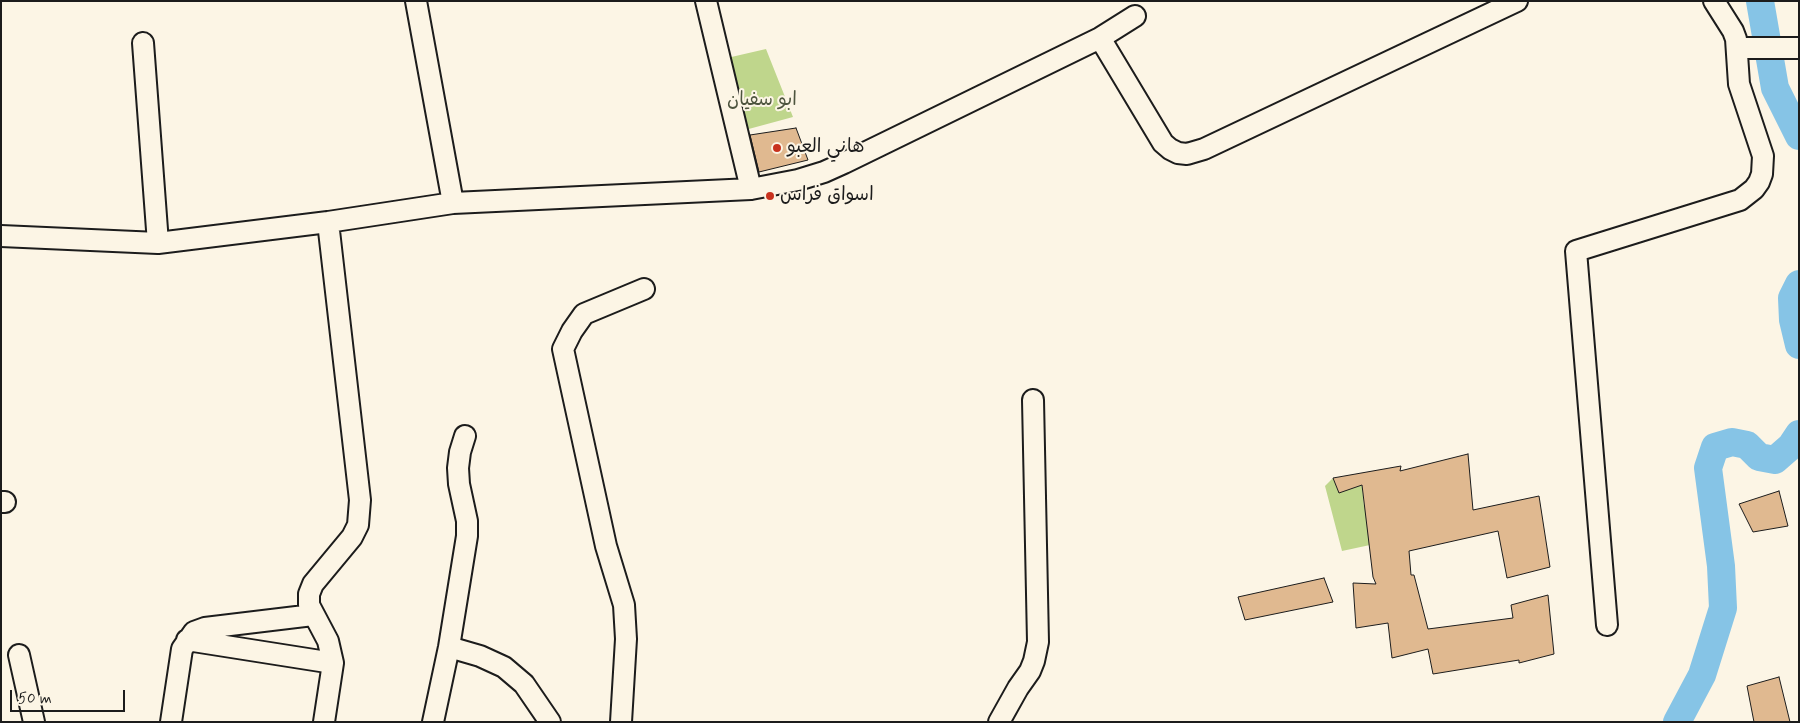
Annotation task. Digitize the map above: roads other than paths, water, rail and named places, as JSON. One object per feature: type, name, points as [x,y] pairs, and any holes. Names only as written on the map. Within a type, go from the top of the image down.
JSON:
[{"type":"street","points":[[416,1],[453,203]]},
{"type":"street","points":[[706,1],[751,188]]},
{"type":"street","points":[[1100,38],[1163,143],[1178,153],[1187,154],[1204,149],[1517,1]]},
{"type":"street","points":[[1607,625],[1576,251],[1740,200],[1754,189],[1762,174],[1763,156],[1739,84],[1737,75],[1738,48],[1733,31],[1714,1]]},
{"type":"street","points":[[1,236],[158,243],[328,222],[453,203],[751,188],[798,180],[824,172],[1100,38],[1135,16]]},
{"type":"street","points":[[143,43],[158,243]]},
{"type":"street","points":[[1738,48],[1796,48]]},
{"type":"street","points":[[324,722],[333,663],[328,641],[309,605],[309,594],[313,584],[352,537],[358,525],[360,515],[360,500],[328,222]]},
{"type":"street","points":[[621,722],[626,639],[624,605],[606,546],[563,349],[572,331],[584,314],[644,290]]},
{"type":"street","points":[[999,722],[1030,671],[1038,642],[1033,400]]},
{"type":"street","points":[[433,722],[449,647],[467,536],[467,521],[459,484],[458,468],[465,436]]},
{"type":"street","points":[[171,722],[182,649],[194,632],[205,628],[313,615]]},
{"type":"street","points":[[187,640],[333,663]]},
{"type":"street","points":[[449,647],[480,656],[504,668],[524,684],[550,722]]},
{"type":"street","points":[[19,655],[34,722]]},
{"type":"waterway","points":[[1760,1],[1775,88],[1799,136]]},
{"type":"waterway","points":[[1799,284],[1792,298],[1793,320],[1799,345]]},
{"type":"waterway","points":[[1677,722],[1702,675],[1723,608],[1721,566],[1708,468],[1715,447],[1732,442],[1747,445],[1759,457],[1775,460],[1791,446],[1799,434]]},
{"type":"place","name":"هاني العبو","points":[[777,148]]},
{"type":"place","name":"اسواق فراس","points":[[770,196]]},
{"type":"park label","name":"ابو سفيان","points":[[762,101]]}]
